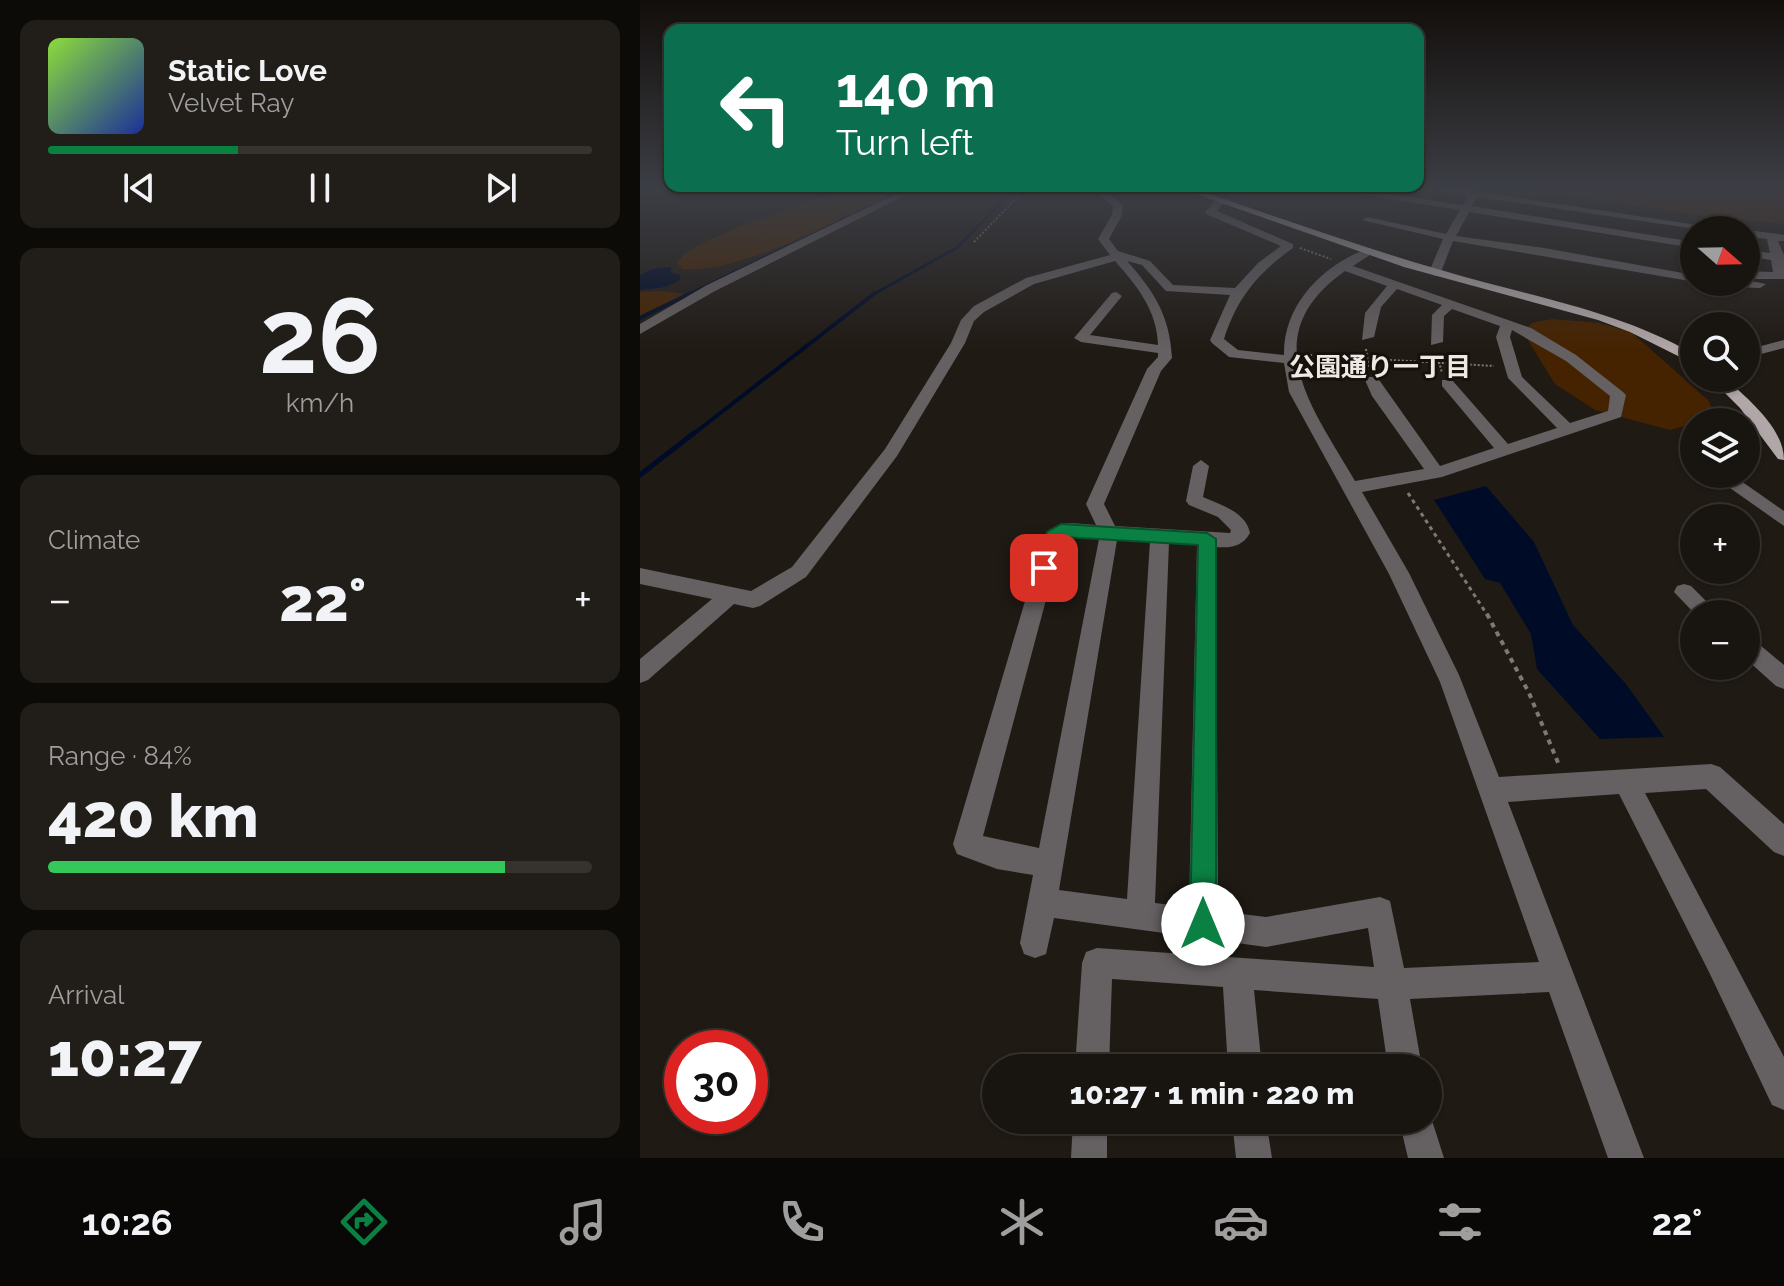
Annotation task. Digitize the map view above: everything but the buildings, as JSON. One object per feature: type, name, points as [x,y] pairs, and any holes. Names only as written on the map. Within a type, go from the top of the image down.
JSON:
[{"type":"main road","points":[[1343,242],[1435,272],[1609,319],[1680,352]]},
{"type":"main road","points":[[1732,392],[1784,455]]},
{"type":"street","points":[[640,330],[691,299],[806,242]]},
{"type":"street","points":[[1035,943],[1109,533],[1095,504],[1154,369],[1165,358],[1160,320],[1151,298],[1137,276],[1105,242]]},
{"type":"street","points":[[1281,242],[1289,246],[1255,271],[1235,292],[1217,340],[1234,354],[1291,357]]},
{"type":"street","points":[[1435,272],[1447,242]]},
{"type":"street","points":[[1479,242],[1680,276]]},
{"type":"street","points":[[1551,242],[1680,265]]},
{"type":"street","points":[[1369,251],[1319,282],[1303,302],[1297,318],[1291,357],[1301,404],[1424,621],[1451,682],[1626,1158]]},
{"type":"street","points":[[640,576],[753,600],[799,572],[891,452],[958,343],[968,320],[979,309],[1030,281],[1115,255],[1146,263],[1170,288],[1235,292]]},
{"type":"street","points":[[1760,255],[1780,258],[1780,276],[1760,278]]},
{"type":"street","points":[[1344,265],[1510,325],[1571,358],[1618,395],[1615,414],[1436,473],[1349,488]]},
{"type":"street","points":[[1760,284],[1784,281]]},
{"type":"street","points":[[1367,337],[1368,316],[1378,299],[1396,284]]},
{"type":"street","points":[[1116,296],[1081,338],[1165,350]]},
{"type":"street","points":[[1436,342],[1438,315],[1452,303]]},
{"type":"street","points":[[1510,325],[1503,331],[1515,378],[1567,429]]},
{"type":"street","points":[[1760,350],[1784,344]]},
{"type":"street","points":[[1372,380],[1380,396],[1436,473]]},
{"type":"street","points":[[1447,383],[1505,451]]},
{"type":"street","points":[[1049,862],[1024,862],[994,856],[967,844],[1053,537],[1061,530],[1229,541],[1241,533],[1240,527],[1224,513],[1195,501],[1201,466]]},
{"type":"street","points":[[1739,488],[1784,520]]},
{"type":"street","points":[[1140,914],[1160,535]]},
{"type":"street","points":[[1203,924],[1207,539]]},
{"type":"street","points":[[1684,592],[1693,600]]},
{"type":"street","points":[[640,673],[731,595]]},
{"type":"street","points":[[1760,658],[1784,679]]},
{"type":"street","points":[[1492,790],[1711,776],[1784,842]]},
{"type":"street","points":[[1626,782],[1720,961],[1784,1093]]},
{"type":"street","points":[[1042,902],[1266,932],[1380,911],[1402,1054]]},
{"type":"street","points":[[1093,1054],[1097,963],[1390,984],[1560,976]]},
{"type":"street","points":[[1237,973],[1244,1054]]},
{"type":"street","points":[[1089,1158],[1090,1134]]},
{"type":"street","points":[[1251,1134],[1254,1158]]},
{"type":"street","points":[[1420,1134],[1426,1158]]},
{"type":"path","points":[[1289,246],[1344,265]]},
{"type":"path","points":[[1436,342],[1437,362],[1447,383]]},
{"type":"path","points":[[1291,357],[1510,366]]},
{"type":"path","points":[[1399,480],[1484,609],[1529,693],[1567,786]]},
{"type":"shaded area","points":[[791,242],[729,264],[682,269],[677,263],[686,253],[704,243]]},
{"type":"shaded area","points":[[640,292],[685,294],[640,318]]},
{"type":"shaded area","points":[[1552,319],[1599,323],[1631,332],[1680,375],[1680,392],[1699,392],[1709,401],[1711,408],[1680,408],[1680,427],[1670,430],[1595,410],[1555,384],[1523,332],[1532,323]]},
{"type":"water","points":[[671,267],[671,273],[680,275],[680,280],[665,287],[640,290],[640,275],[652,269]]},
{"type":"water","points":[[1486,486],[1534,542],[1573,625],[1626,684],[1664,737],[1600,739],[1537,669],[1531,634],[1500,583],[1485,579],[1434,500]]},
{"type":"waterway","points":[[687,295],[796,242]]},
{"type":"waterway","points":[[874,294],[963,242]]},
{"type":"waterway","points":[[640,318],[691,293]]},
{"type":"waterway","points":[[692,435],[874,294]]},
{"type":"waterway","points":[[640,475],[694,433]]},
{"type":"district","name":"公園通り一丁目","points":[[1380,367]]},
{"type":"route","points":[[1044,568],[1053,537],[1061,530],[1207,539],[1203,924]]}]
